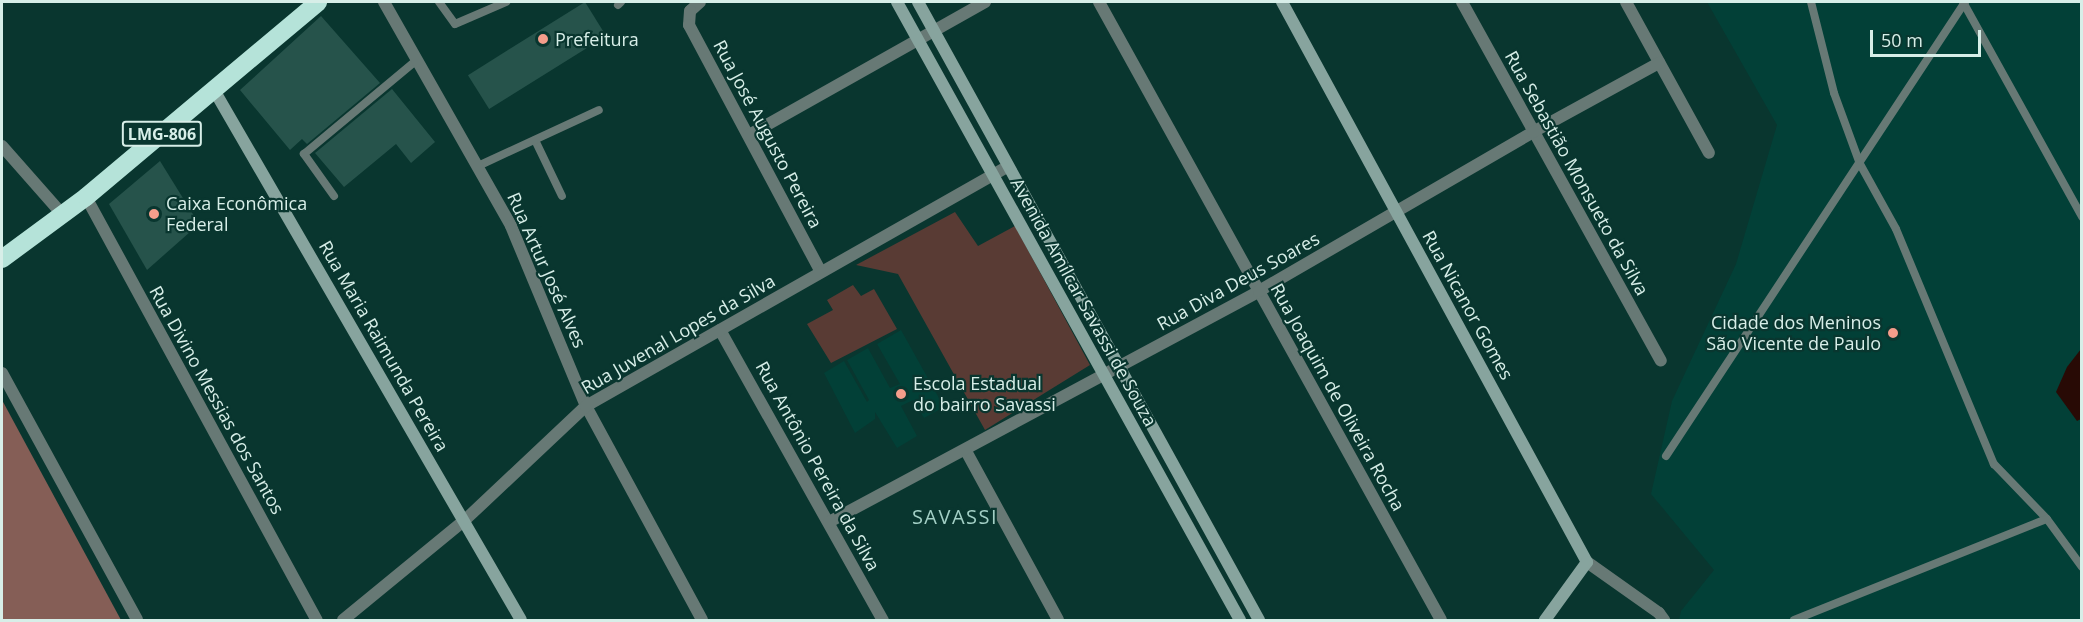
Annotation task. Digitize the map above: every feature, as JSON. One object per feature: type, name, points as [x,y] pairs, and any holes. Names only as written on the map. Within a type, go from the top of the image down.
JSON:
[{"type":"highway","name":"LMG-806","points":[[2,259],[86,197],[318,2]]},
{"type":"street","name":"Rua Artur José Alves","points":[[384,2],[511,226],[586,406],[702,621]]},
{"type":"street","points":[[688,6],[700,2]]},
{"type":"street","name":"Avenida Amílcar Savassi de Souza","points":[[897,2],[1240,621]]},
{"type":"street","name":"Avenida Amílcar Savassi de Souza","points":[[918,2],[1259,621]]},
{"type":"street","points":[[749,135],[985,2]]},
{"type":"street","name":"Rua Joaquim de Oliveira Rocha","points":[[1099,2],[1441,621]]},
{"type":"street","name":"Rua Nicanor Gomes","points":[[1282,2],[1587,562]]},
{"type":"street","name":"Rua Sebastião Monsueto da Silva","points":[[1462,2],[1661,361]]},
{"type":"street","points":[[1626,2],[1709,153]]},
{"type":"street","name":"Rua José Augusto Pereira","points":[[688,6],[689,26],[821,272]]},
{"type":"street","name":"Rua Diva Deus Soares","points":[[829,522],[966,451],[1259,291],[1398,213],[1533,132],[1659,63]]},
{"type":"street","name":"Rua Maria Raimunda Pereira","points":[[214,90],[466,519],[521,621]]},
{"type":"street","points":[[3,151],[62,214]]},
{"type":"street","name":"Rua Juvenal Lopes da Silva","points":[[343,621],[466,519],[586,406],[1007,166]]},
{"type":"street","name":"Rua Divino Messias dos Santos","points":[[86,197],[317,621]]},
{"type":"street","name":"Rua Antônio Pereira da Silva","points":[[720,330],[883,621]]},
{"type":"street","points":[[2,373],[137,621]]},
{"type":"street","points":[[966,451],[1058,621]]},
{"type":"street","points":[[1545,621],[1587,562],[1659,613],[1664,621]]},
{"type":"lane","points":[[439,2],[455,24],[506,2]]},
{"type":"lane","points":[[1810,2],[1834,93],[1860,164],[1896,229],[1995,464],[2047,519],[2082,567]]},
{"type":"lane","points":[[1666,456],[1860,164],[1964,2],[2082,216]]},
{"type":"lane","points":[[334,196],[304,154],[417,60]]},
{"type":"lane","points":[[478,166],[599,110]]},
{"type":"lane","points":[[535,140],[562,195]]},
{"type":"lane","points":[[1794,621],[2047,519]]},
{"type":"shaded area","name":"Cidade dos Meninos São Vicente de Paulo","points":[[1707,2],[2081,2],[2081,620],[1679,620],[1681,611],[1714,570],[1651,494],[1672,401],[1736,264],[1777,125]]},
{"type":"shaded area","points":[[955,212],[978,246],[1015,226],[1090,365],[985,430],[898,274],[856,265]]},
{"type":"shaded area","points":[[853,285],[861,296],[874,289],[897,329],[831,363],[807,324],[833,310],[827,300]]},
{"type":"shaded area","name":"Escola Estadual do bairro Savassi","points":[[901,330],[944,407],[924,418],[913,400],[901,406],[917,436],[897,448],[875,412],[875,419],[855,433],[824,373],[844,361],[867,402],[869,400],[847,360],[868,348],[890,388],[900,384],[877,344]]},
{"type":"shaded area","points":[[2081,349],[2081,419],[2077,421],[2056,392],[2067,367]]},
{"type":"shaded area","points":[[2,400],[121,620],[2,620]]},
{"type":"building","points":[[585,2],[606,36],[489,109],[468,75]]},
{"type":"building","points":[[321,16],[380,83],[307,144],[302,139],[290,150],[240,90]]},
{"type":"building","points":[[392,89],[435,142],[411,163],[396,144],[344,187],[315,153]]},
{"type":"building","name":"Caixa Econômica Federal","points":[[160,161],[199,224],[147,270],[109,204]]},
{"type":"place","name":"Prefeitura","points":[[543,39]]},
{"type":"place","name":"Caixa Econômica Federal","points":[[154,214]]},
{"type":"place","name":"Cidade dos Meninos São Vicente de Paulo","points":[[1893,333]]},
{"type":"place","name":"Escola Estadual do bairro Savassi","points":[[901,394]]},
{"type":"district","name":"SAVASSI","points":[[955,516]]}]
